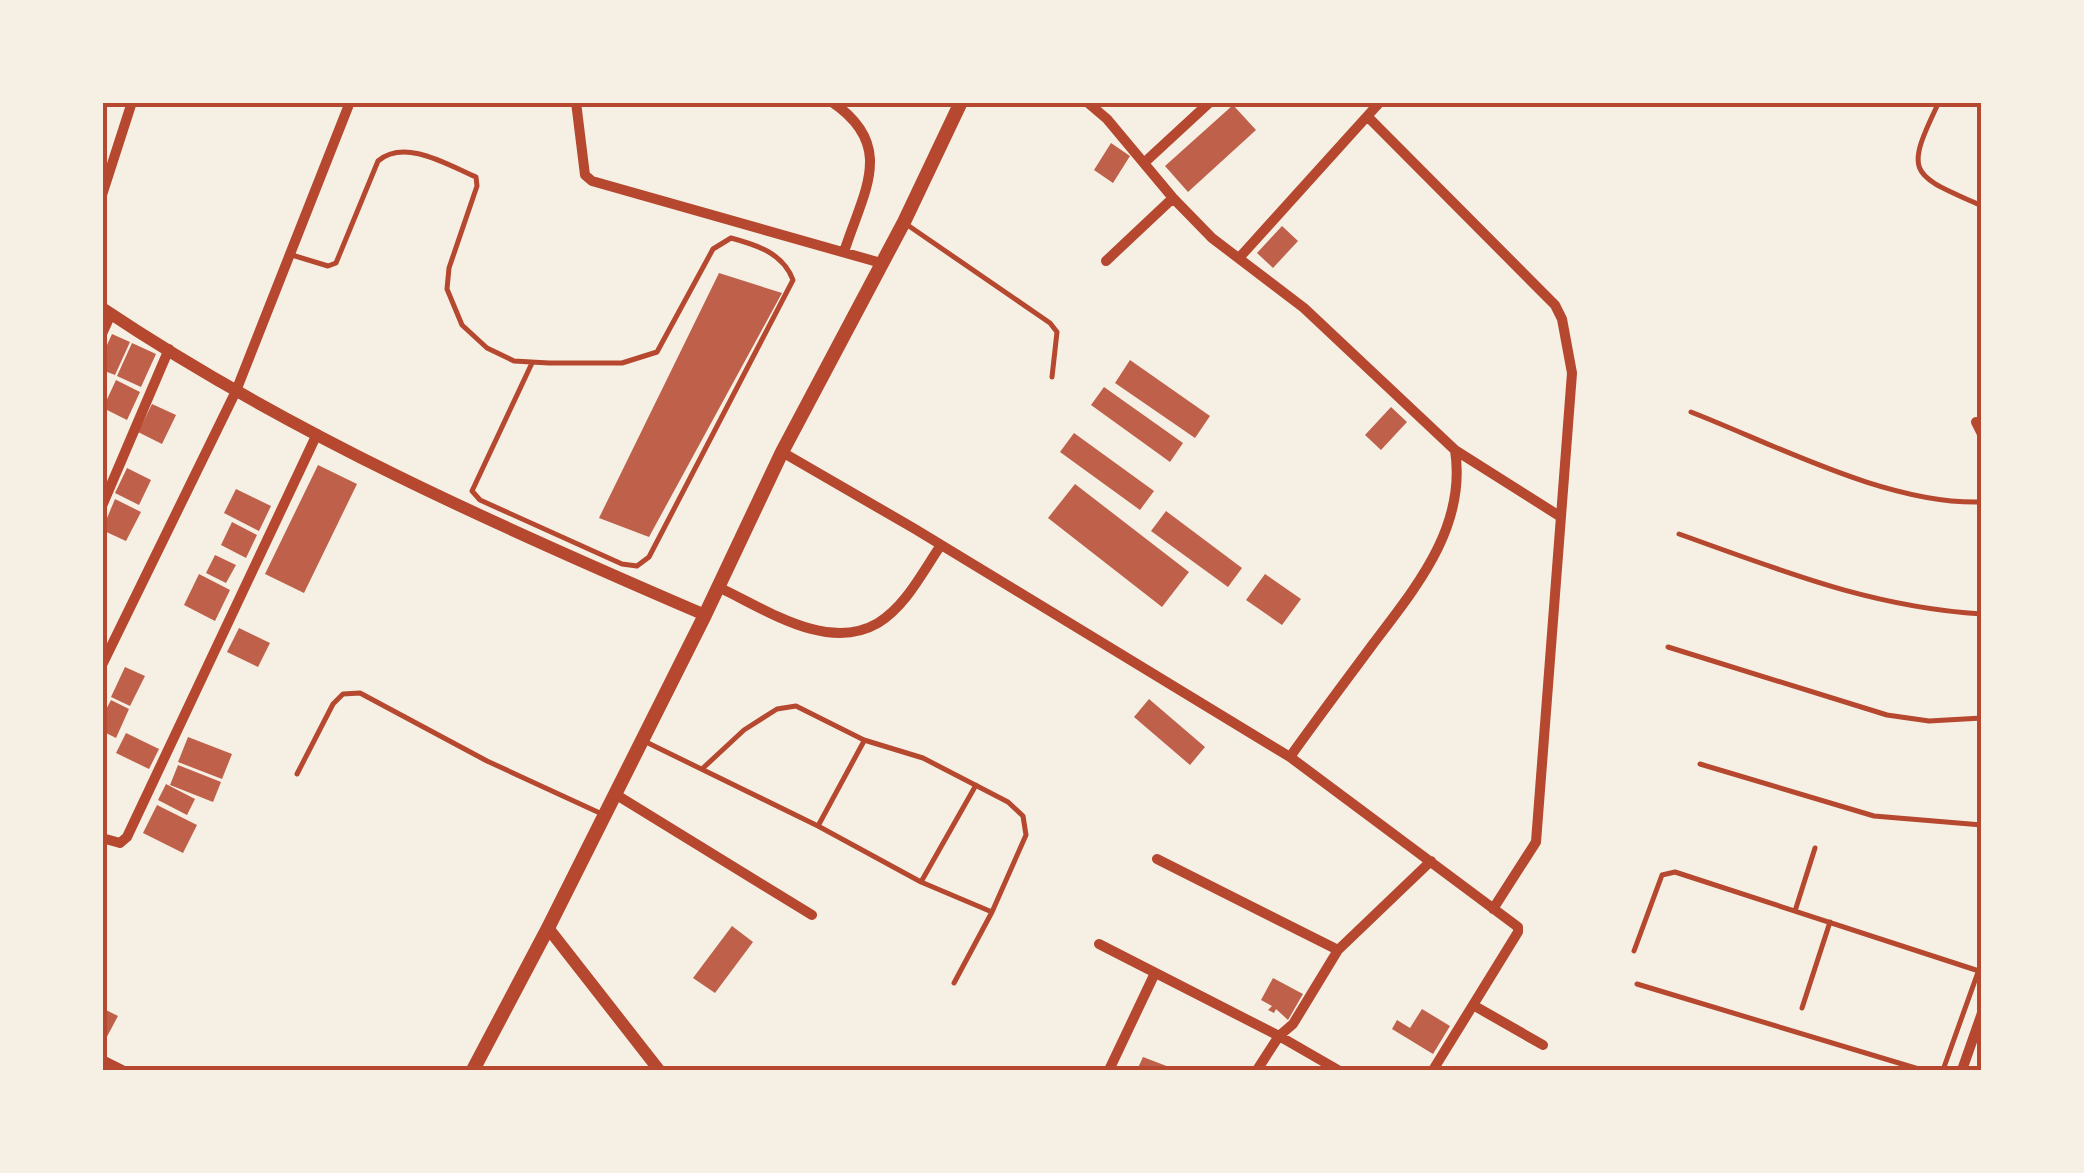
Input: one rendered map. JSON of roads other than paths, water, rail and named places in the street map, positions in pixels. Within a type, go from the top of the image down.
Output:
[{"type":"main road","points":[[473,1070],[705,615],[782,452],[904,222],[960,102]]},
{"type":"street","points":[[102,196],[132,102]]},
{"type":"street","points":[[102,665],[236,390],[350,102]]},
{"type":"street","points":[[576,102],[585,175],[592,181],[881,263]]},
{"type":"street","points":[[832,102],[861,126],[869,141],[871,159],[844,252]]},
{"type":"street","points":[[1087,102],[1107,118],[1173,198],[1212,238],[1304,308],[1455,450],[1561,518]]},
{"type":"street","points":[[1145,162],[1210,102]]},
{"type":"street","points":[[1239,258],[1380,102]]},
{"type":"street","points":[[1369,118],[1556,305],[1572,373],[1536,842],[1494,908]]},
{"type":"street","points":[[1106,261],[1173,198]]},
{"type":"street","points":[[102,334],[107,311],[317,434],[506,529],[705,615]]},
{"type":"street","points":[[102,506],[169,349]]},
{"type":"street","points":[[1976,422],[1982,434]]},
{"type":"street","points":[[102,838],[120,843],[127,837],[317,434]]},
{"type":"street","points":[[1290,757],[1436,556],[1455,500],[1455,450]]},
{"type":"street","points":[[782,452],[1290,757],[1518,927],[1433,1070]]},
{"type":"street","points":[[718,587],[809,629],[847,632],[876,624],[896,607],[940,545]]},
{"type":"street","points":[[615,794],[812,915]]},
{"type":"street","points":[[1157,859],[1338,950]]},
{"type":"street","points":[[1257,1070],[1293,1024],[1338,950],[1432,861]]},
{"type":"street","points":[[548,928],[659,1070]]},
{"type":"street","points":[[1099,944],[1280,1036],[1338,1070]]},
{"type":"street","points":[[1109,1070],[1155,972]]},
{"type":"street","points":[[1473,1004],[1543,1045]]},
{"type":"street","points":[[1962,1070],[1982,1012]]},
{"type":"street","points":[[102,1060],[122,1070]]},
{"type":"lane","points":[[1938,102],[1916,153],[1918,166],[1938,186],[1982,206]]},
{"type":"lane","points":[[291,254],[328,266],[336,262],[378,161],[386,154],[401,151],[431,158],[476,177],[478,186],[449,268],[447,289],[462,325],[487,348],[514,361],[622,363],[657,352],[713,249],[731,238],[763,247],[788,267],[793,280],[649,557],[637,566],[622,564],[480,500],[472,491],[532,363]]},
{"type":"lane","points":[[904,222],[1050,324],[1057,332],[1058,344],[1052,378]]},
{"type":"lane","points":[[1691,412],[1903,494],[1951,503],[1982,502]]},
{"type":"lane","points":[[1680,534],[1876,601],[1982,614]]},
{"type":"lane","points":[[1668,646],[1887,715],[1928,721],[1982,718]]},
{"type":"lane","points":[[297,774],[332,704],[343,694],[360,693],[487,762],[605,815]]},
{"type":"lane","points":[[702,770],[744,730],[776,709],[796,706],[864,740],[923,758],[1008,802],[1023,816],[1026,835],[992,912],[954,983]]},
{"type":"lane","points":[[642,740],[922,882],[992,912]]},
{"type":"lane","points":[[818,826],[864,740]]},
{"type":"lane","points":[[1700,764],[1874,816],[1982,825]]},
{"type":"lane","points":[[922,882],[976,785]]},
{"type":"lane","points":[[1795,911],[1815,848]]},
{"type":"lane","points":[[1634,951],[1662,875],[1667,872],[1980,971]]},
{"type":"lane","points":[[1802,1008],[1830,922]]},
{"type":"lane","points":[[1944,1070],[1982,961]]},
{"type":"lane","points":[[1637,984],[1922,1070]]}]
